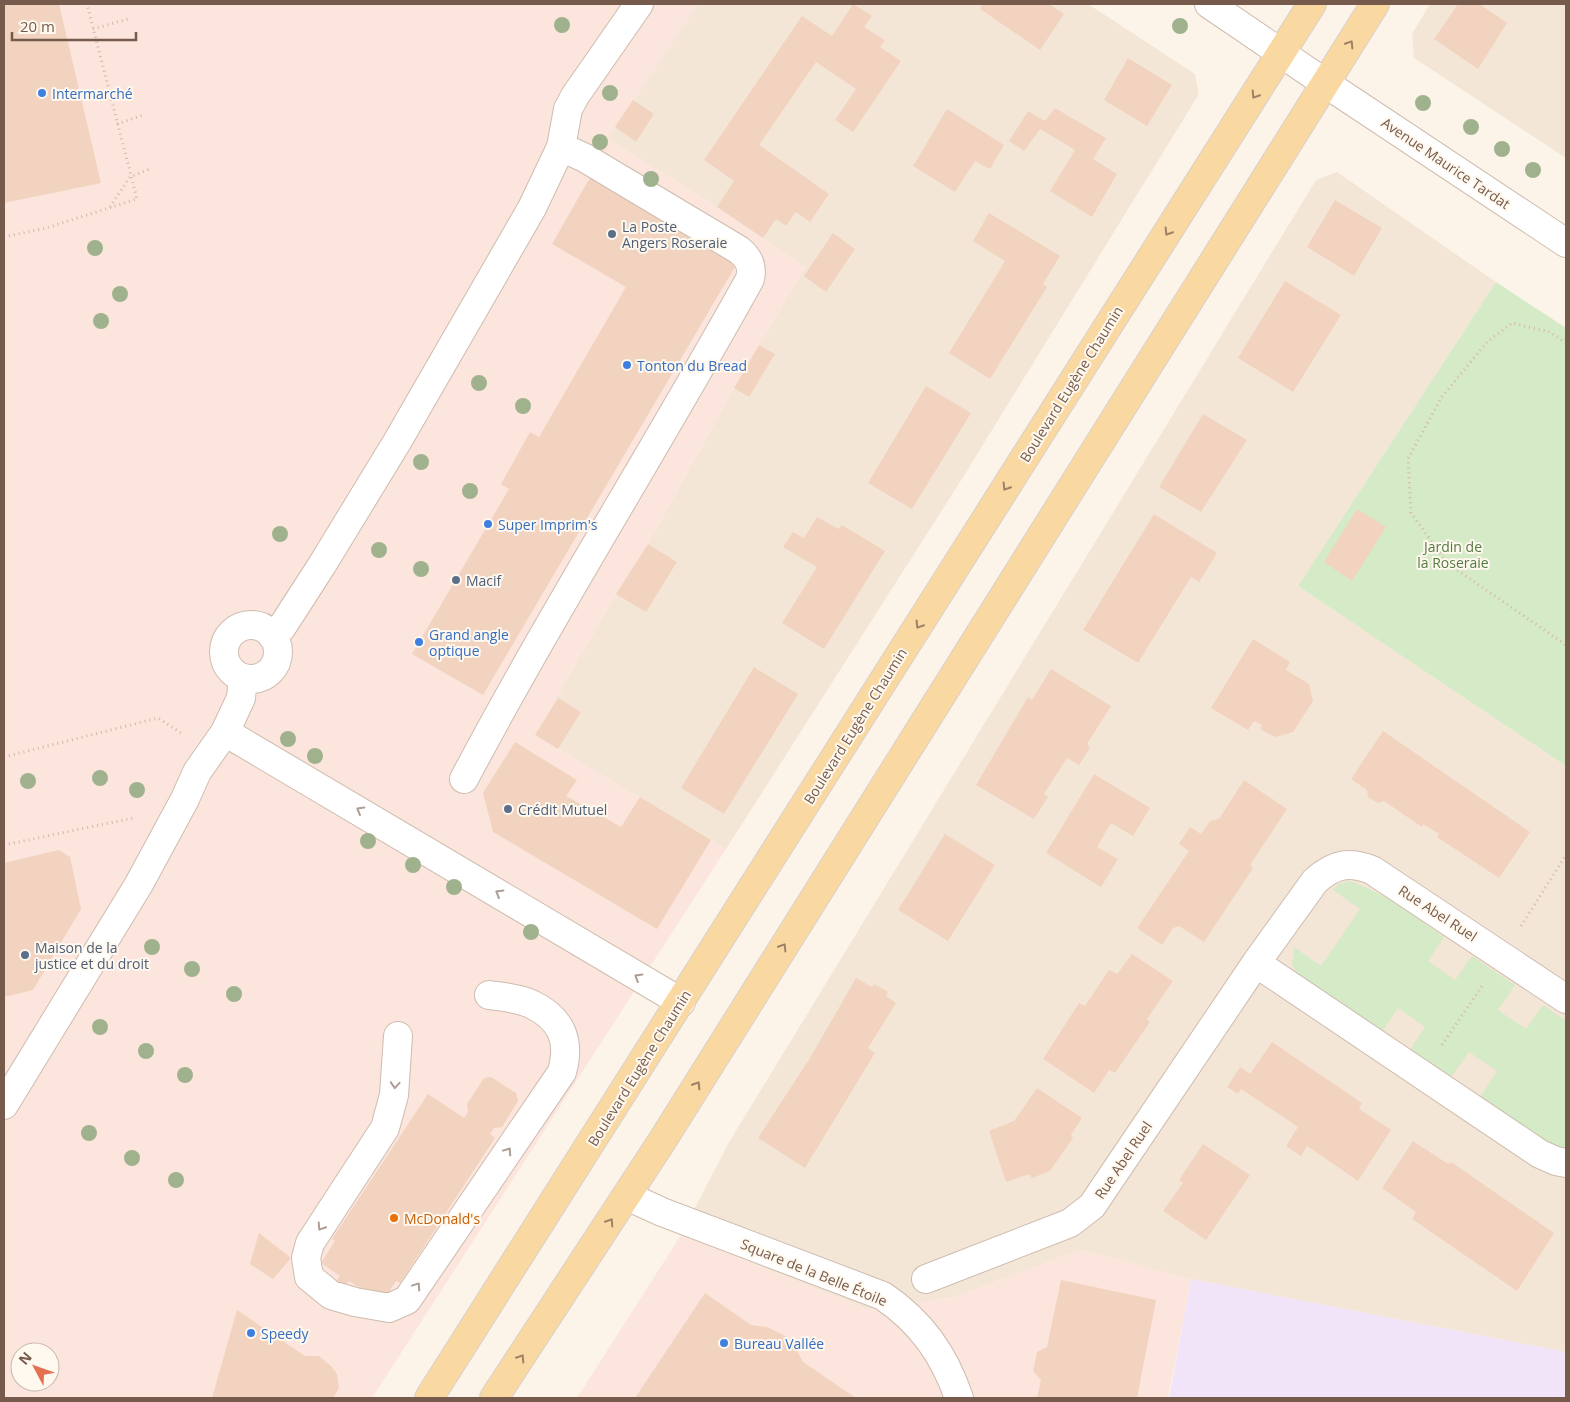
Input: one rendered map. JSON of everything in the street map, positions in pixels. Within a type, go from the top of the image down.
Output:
[{"type":"main road","name":"Boulevard Eugène Chaumin","points":[[429,1398],[1312,4]]},
{"type":"main road","points":[[494,1398],[627,1196],[1375,4]]},
{"type":"street","points":[[272,636],[282,627],[397,442],[532,208],[561,147],[568,108],[638,4]]},
{"type":"street","name":"Avenue Maurice Tardat","points":[[1209,4],[1325,84],[1566,244]]},
{"type":"street","points":[[464,778],[505,701],[702,366],[750,280],[752,272],[746,256],[739,250],[585,158],[561,147]]},
{"type":"street","points":[[253,625],[267,630],[278,649],[272,669],[259,678],[244,678],[233,672],[226,662],[224,650],[229,637],[239,628],[253,625]]},
{"type":"street","points":[[4,1105],[138,884],[185,800],[197,772],[225,732],[241,698],[244,678]]},
{"type":"street","points":[[225,732],[681,1002]]},
{"type":"street","name":"Rue Abel Ruel","points":[[926,1279],[1070,1223],[1092,1206],[1256,964],[1315,881],[1328,870],[1343,865],[1358,864],[1372,870],[1566,999]]},
{"type":"street","points":[[1256,964],[1540,1154],[1566,1163]]},
{"type":"street","points":[[398,1036],[394,1094],[385,1128],[310,1243],[306,1258],[309,1276],[331,1295],[389,1308],[407,1300],[562,1072],[566,1056],[560,1025],[548,1014],[530,1003],[489,995]]},
{"type":"street","name":"Square de la Belle Étoile","points":[[627,1196],[662,1212],[882,1296],[902,1309],[933,1343],[949,1369],[959,1398]]},
{"type":"path","points":[[4,237],[46,228],[137,199],[87,4]]},
{"type":"path","points":[[93,28],[128,19]]},
{"type":"path","points":[[117,124],[143,115]]},
{"type":"path","points":[[109,207],[130,177],[152,168]]},
{"type":"path","points":[[1566,343],[1550,332],[1512,323],[1487,342],[1441,398],[1408,459],[1411,513],[1447,563],[1566,645]]},
{"type":"path","points":[[4,757],[158,718],[182,733]]},
{"type":"path","points":[[4,845],[142,816]]},
{"type":"path","points":[[1422,1074],[1502,956],[1566,855]]},
{"type":"shaded area","points":[[4,4],[698,4],[608,139],[717,207],[805,267],[734,388],[648,544],[616,594],[535,735],[726,849],[372,1398],[4,1398]]},
{"type":"shaded area","points":[[698,4],[1088,4],[1195,74],[1199,94],[960,482],[726,849],[535,735],[616,594],[648,544],[734,388],[805,267],[717,207],[608,139]]},
{"type":"shaded area","points":[[1430,4],[1566,4],[1566,158],[1414,58],[1412,34]]},
{"type":"shaded area","points":[[1337,172],[1496,282],[1298,586],[1566,766],[1566,1352],[1191,1279],[1080,1250],[955,1297],[869,1310],[681,1235],[728,1144],[1316,180]]},
{"type":"shaded area","points":[[681,1235],[869,1310],[955,1297],[1080,1250],[1191,1279],[1168,1398],[577,1398]]},
{"type":"shaded area","points":[[1191,1279],[1566,1352],[1566,1398],[1169,1398]]},
{"type":"green space","name":"Jardin de la Roseraie","points":[[1496,282],[1566,328],[1566,766],[1298,586]]},
{"type":"green space","points":[[1349,881],[1387,898],[1444,937],[1428,961],[1455,980],[1472,956],[1515,985],[1498,1010],[1526,1029],[1543,1005],[1566,1021],[1566,1151],[1547,1146],[1479,1099],[1497,1071],[1469,1052],[1450,1079],[1409,1051],[1425,1027],[1398,1008],[1382,1032],[1297,974],[1292,964],[1294,947],[1321,966],[1360,909],[1333,890],[1339,884]]},
{"type":"building","name":"Intermarché","points":[[4,4],[59,4],[101,183],[4,203]]},
{"type":"building","points":[[853,4],[872,16],[864,27],[885,40],[880,47],[901,61],[853,132],[835,120],[856,89],[816,62],[759,145],[829,194],[810,222],[796,212],[786,226],[776,219],[763,238],[717,207],[734,181],[704,160],[802,16],[832,36]]},
{"type":"building","points":[[983,4],[1049,4],[1064,14],[1040,50],[980,9]]},
{"type":"building","points":[[1458,4],[1482,4],[1507,23],[1478,69],[1434,39]]},
{"type":"building","points":[[1128,58],[1172,85],[1147,126],[1104,100]]},
{"type":"building","points":[[633,100],[654,114],[636,142],[615,127]]},
{"type":"building","points":[[1055,108],[1106,138],[1093,159],[1117,174],[1092,217],[1050,191],[1075,150],[1040,129],[1024,151],[1009,141],[1028,111],[1045,121]]},
{"type":"building","points":[[947,109],[1004,145],[990,169],[975,161],[955,192],[913,166]]},
{"type":"building","points":[[592,174],[739,260],[483,695],[412,654],[509,489],[501,484],[530,432],[539,437],[626,287],[552,244]]},
{"type":"building","points":[[1335,200],[1382,228],[1354,276],[1307,247]]},
{"type":"building","points":[[989,213],[1060,256],[1043,284],[1047,287],[990,379],[949,353],[1005,261],[973,241]]},
{"type":"building","points":[[833,233],[855,249],[826,292],[804,276]]},
{"type":"building","points":[[1285,281],[1341,315],[1293,392],[1238,358]]},
{"type":"building","points":[[759,345],[775,354],[749,397],[734,388]]},
{"type":"building","points":[[926,386],[971,413],[912,509],[868,483]]},
{"type":"building","points":[[1203,414],[1247,440],[1201,512],[1159,487]]},
{"type":"building","points":[[1357,509],[1386,527],[1352,581],[1324,562]]},
{"type":"building","points":[[1154,514],[1217,553],[1199,582],[1191,577],[1138,663],[1083,630]]},
{"type":"building","points":[[817,517],[839,529],[842,525],[885,551],[824,649],[782,623],[817,567],[783,547],[793,532],[804,538]]},
{"type":"building","points":[[648,544],[677,562],[646,612],[616,594]]},
{"type":"building","points":[[1253,639],[1290,662],[1286,670],[1309,684],[1313,701],[1293,732],[1275,737],[1260,729],[1262,725],[1254,721],[1248,730],[1211,708]]},
{"type":"building","points":[[754,667],[798,694],[724,814],[681,788]]},
{"type":"building","points":[[1051,669],[1111,706],[1087,744],[1090,748],[1079,765],[1067,758],[1044,794],[1048,797],[1034,819],[976,785],[1028,697],[1032,700]]},
{"type":"building","points":[[558,698],[581,712],[558,749],[535,735]]},
{"type":"building","points":[[1383,731],[1530,832],[1499,878],[1437,837],[1439,834],[1423,824],[1422,827],[1384,801],[1378,803],[1368,797],[1367,790],[1351,779]]},
{"type":"building","points":[[515,742],[577,780],[566,796],[621,827],[640,797],[711,840],[657,929],[493,832],[483,793]]},
{"type":"building","points":[[1094,774],[1150,808],[1133,836],[1111,823],[1097,847],[1118,859],[1101,887],[1046,853]]},
{"type":"building","points":[[1244,780],[1287,809],[1250,865],[1253,868],[1204,942],[1179,926],[1173,928],[1162,945],[1137,928],[1189,851],[1179,844],[1190,827],[1201,834],[1210,821],[1219,819]]},
{"type":"building","points":[[945,834],[995,865],[948,941],[898,910]]},
{"type":"building","points":[[59,850],[70,857],[81,909],[33,990],[4,997],[4,934],[6,934],[4,925],[4,863]]},
{"type":"building","points":[[1132,954],[1173,981],[1147,1019],[1150,1022],[1115,1073],[1109,1070],[1094,1093],[1043,1059],[1079,1003],[1085,1006],[1109,970],[1117,974]]},
{"type":"building","points":[[856,978],[872,987],[874,984],[888,992],[886,996],[896,1003],[868,1048],[875,1053],[805,1168],[758,1138],[810,1058]]},
{"type":"building","points":[[1272,1042],[1362,1103],[1359,1109],[1391,1130],[1358,1181],[1307,1146],[1301,1156],[1286,1146],[1298,1127],[1241,1089],[1238,1094],[1227,1087],[1240,1067],[1250,1074]]},
{"type":"building","name":"McDonald's","points":[[491,1077],[516,1093],[518,1101],[502,1127],[494,1128],[490,1134],[495,1138],[400,1283],[396,1281],[382,1303],[349,1281],[345,1286],[337,1285],[336,1281],[340,1276],[321,1263],[335,1241],[332,1239],[428,1094],[464,1118],[468,1112],[467,1104],[484,1078]]},
{"type":"building","points":[[1037,1088],[1082,1118],[1071,1135],[1073,1138],[1050,1171],[1032,1178],[1029,1174],[1006,1182],[989,1131],[1014,1121]]},
{"type":"building","points":[[1413,1141],[1448,1164],[1451,1162],[1554,1233],[1517,1291],[1412,1219],[1416,1212],[1382,1188]]},
{"type":"building","points":[[1203,1144],[1250,1175],[1206,1240],[1163,1211],[1183,1183],[1179,1180]]},
{"type":"building","points":[[259,1233],[291,1258],[273,1279],[250,1264]]},
{"type":"building","points":[[1061,1280],[1156,1300],[1137,1398],[1037,1398],[1041,1380],[1033,1371],[1037,1352],[1047,1347]]},
{"type":"building","name":"Bureau Vallée","points":[[705,1293],[751,1325],[767,1327],[785,1336],[795,1347],[803,1362],[856,1398],[635,1398]]},
{"type":"building","name":"Speedy","points":[[237,1310],[305,1356],[319,1356],[331,1366],[337,1374],[339,1388],[333,1398],[212,1398]]},
{"type":"place","name":"Intermarché","points":[[42,93]]},
{"type":"place","name":"La Poste Angers Roseraie","points":[[612,234]]},
{"type":"place","name":"Tonton du Bread","points":[[627,365]]},
{"type":"place","name":"Super Imprim's","points":[[488,524]]},
{"type":"place","name":"Macif","points":[[456,580]]},
{"type":"place","name":"Grand angle optique","points":[[419,642]]},
{"type":"place","name":"Crédit Mutuel","points":[[508,809]]},
{"type":"place","name":"Maison de la justice et du droit","points":[[25,955]]},
{"type":"place","name":"McDonald's","points":[[394,1218]]},
{"type":"place","name":"Speedy","points":[[251,1333]]},
{"type":"place","name":"Bureau Vallée","points":[[724,1343]]}]
